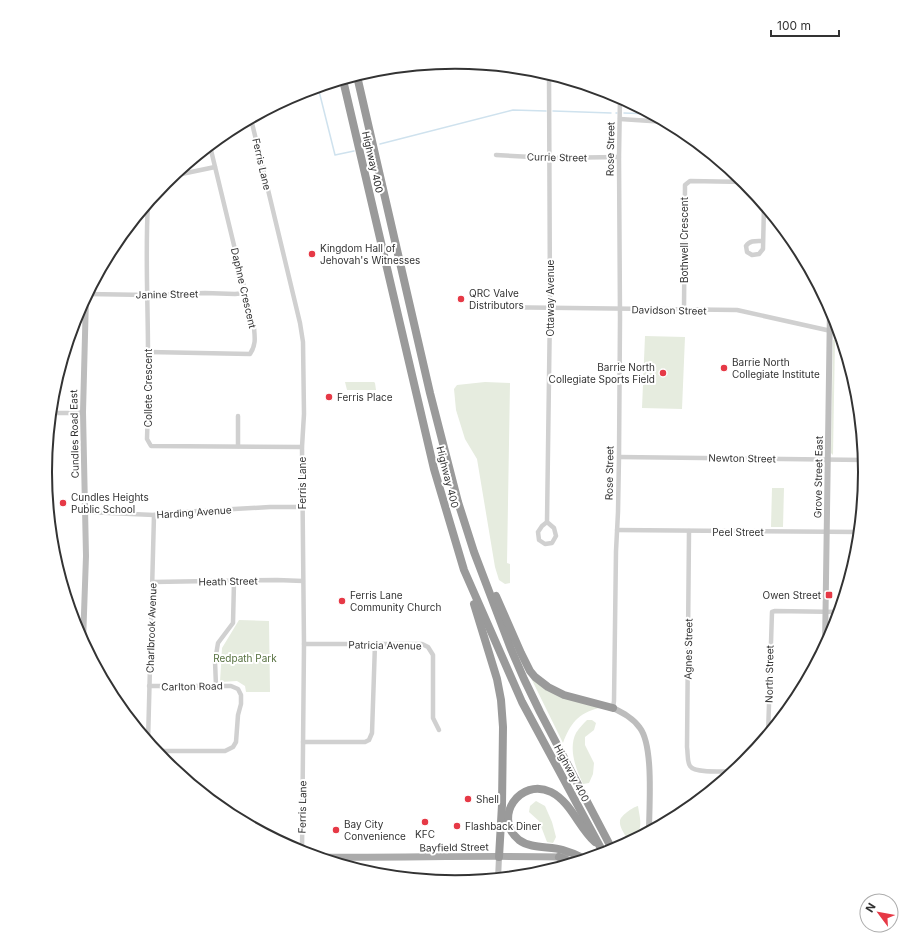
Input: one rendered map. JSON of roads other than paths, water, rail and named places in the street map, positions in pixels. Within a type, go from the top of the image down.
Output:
[{"type":"highway","name":"Highway 400","points":[[358,81],[436,415],[458,502],[482,576],[511,650],[536,705],[610,845]]},
{"type":"highway","name":"Highway 400","points":[[344,85],[434,469],[464,570],[522,702],[600,846]]},
{"type":"highway","points":[[464,570],[497,679],[501,700],[503,727],[502,805],[499,857]]},
{"type":"highway","points":[[482,576],[496,596],[521,653],[530,671],[535,677],[548,687],[564,695],[613,708]]},
{"type":"highway","points":[[579,857],[563,850],[537,846],[520,841],[514,835],[510,827],[509,809],[513,801],[519,795],[529,790],[544,789],[551,792],[562,801],[588,836],[600,846]]},
{"type":"highway","points":[[559,857],[566,860]]},
{"type":"main road","name":"Bayfield Street","points":[[334,857],[575,858]]},
{"type":"street","name":"Ottaway Avenue","points":[[547,522],[550,307],[549,80]]},
{"type":"street","name":"Rose Street","points":[[613,708],[619,457],[620,105]]},
{"type":"street","points":[[620,119],[654,121]]},
{"type":"street","name":"Ferris Lane","points":[[252,124],[300,323],[303,342],[304,414],[302,447],[302,507],[304,742],[302,845]]},
{"type":"street","name":"Daphne Crescent","points":[[148,352],[250,354],[254,348],[254,328],[211,151]]},
{"type":"street","name":"Currie Street","points":[[496,155],[550,158],[619,157]]},
{"type":"street","points":[[184,173],[214,167]]},
{"type":"street","name":"Bothwell Crescent","points":[[684,310],[685,185],[690,181],[736,182]]},
{"type":"street","name":"Collete Crescent","points":[[148,211],[147,438],[151,446],[302,447]]},
{"type":"street","points":[[763,241],[764,212]]},
{"type":"street","name":"Janine Street","points":[[94,294],[235,294],[246,292]]},
{"type":"street","name":"Davidson Street","points":[[496,306],[737,310],[833,332]]},
{"type":"street","name":"Cundles Road East","points":[[83,628],[86,512],[83,412],[86,312]]},
{"type":"street","name":"Grove Street East","points":[[825,634],[830,323]]},
{"type":"street","points":[[56,413],[78,414],[83,412]]},
{"type":"street","points":[[238,416],[238,446]]},
{"type":"street","name":"Newton Street","points":[[619,457],[859,460]]},
{"type":"street","name":"Harding Avenue","points":[[86,512],[154,515],[164,512],[263,507],[302,507]]},
{"type":"street","name":"Charlbrook Avenue","points":[[148,734],[154,515]]},
{"type":"street","name":"Ottaway Avenue","points":[[547,522],[554,528],[556,536],[552,543],[545,544],[539,540],[538,532],[547,522]]},
{"type":"street","name":"Peel Street","points":[[617,530],[855,532]]},
{"type":"street","name":"Agnes Street","points":[[689,531],[688,763],[690,767],[696,770],[728,771]]},
{"type":"street","name":"Heath Street","points":[[153,582],[234,582],[277,580],[303,582]]},
{"type":"street","points":[[216,686],[215,661],[218,643],[233,623],[234,582]]},
{"type":"street","name":"North Street","points":[[768,728],[772,612],[825,612]]},
{"type":"street","points":[[825,612],[834,612]]},
{"type":"street","name":"Patricia Avenue","points":[[304,644],[422,644],[428,647],[431,649],[433,654],[433,718],[439,730]]},
{"type":"street","points":[[304,742],[365,742],[369,740],[372,734],[375,644]]},
{"type":"street","name":"Carlton Road","points":[[149,686],[231,686],[238,689],[241,695],[236,742],[233,747],[225,751],[163,751]]},
{"type":"street","points":[[613,708],[633,720],[642,729],[645,736],[649,754],[649,826]]},
{"type":"street","points":[[498,874],[499,857]]},
{"type":"waterway","points":[[319,93],[335,155],[354,151]]},
{"type":"waterway","points":[[380,144],[513,110],[546,111]]},
{"type":"waterway","points":[[553,111],[611,113]]},
{"type":"waterway","points":[[624,113],[639,114]]},
{"type":"place","name":"Kingdom Hall of Jehovah's Witnesses","points":[[312,254]]},
{"type":"place","name":"QRC Valve Distributors","points":[[461,299]]},
{"type":"place","name":"Barrie North Collegiate Institute","points":[[724,368]]},
{"type":"place","name":"Barrie North Collegiate Sports Field","points":[[663,373]]},
{"type":"place","name":"Ferris Place","points":[[329,397]]},
{"type":"place","name":"Cundles Heights Public School","points":[[63,503]]},
{"type":"place","name":"Owen Street","points":[[829,595]]},
{"type":"place","name":"Ferris Lane Community Church","points":[[342,601]]},
{"type":"place","name":"Shell","points":[[468,799]]},
{"type":"place","name":"KFC","points":[[425,822]]},
{"type":"place","name":"Flashback Diner","points":[[457,826]]},
{"type":"place","name":"Bay City Convenience","points":[[336,830]]},
{"type":"park label","name":"Redpath Park","points":[[245,658]]}]
